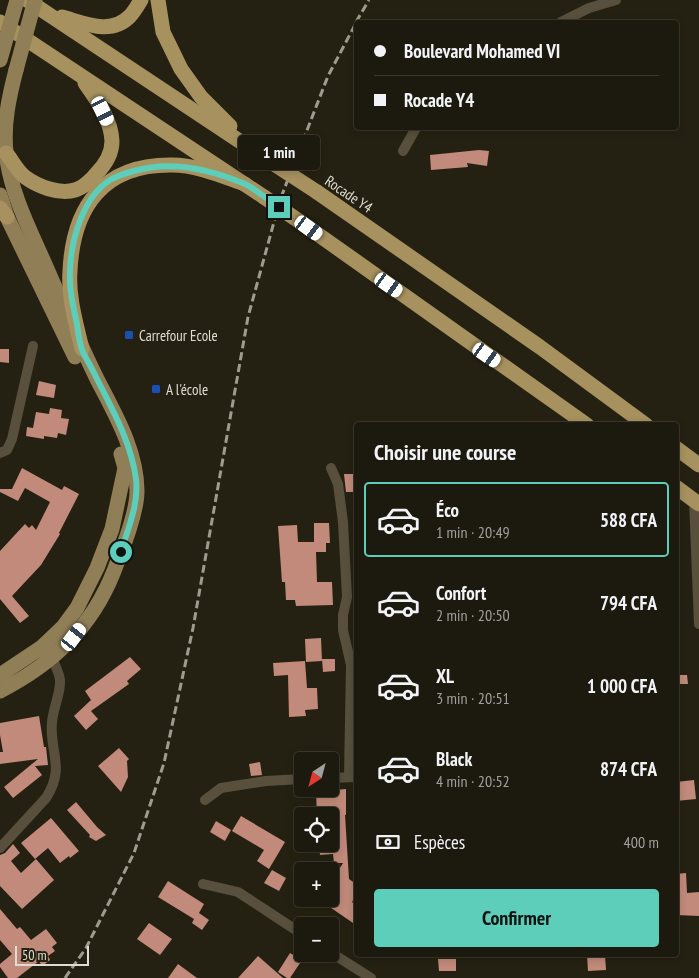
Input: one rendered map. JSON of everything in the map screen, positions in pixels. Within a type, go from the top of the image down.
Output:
[{"type":"highway","name":"Rocade Y4","points":[[27,0],[317,192],[540,346],[642,422]]},
{"type":"highway","points":[[46,12],[94,26],[114,27],[129,17],[141,0]]},
{"type":"highway","points":[[158,0],[164,32],[181,69],[202,98],[254,150]]},
{"type":"highway","points":[[0,22],[246,184],[583,422]]},
{"type":"highway","points":[[6,153],[24,176],[41,186],[57,191],[75,190],[93,178],[107,163],[112,142],[108,122],[97,100],[76,72]]},
{"type":"highway","points":[[82,349],[71,299],[70,270],[75,233],[88,204],[99,189],[122,174],[148,167],[174,165],[205,170],[246,184]]},
{"type":"highway","points":[[679,450],[699,465]]},
{"type":"highway","points":[[679,489],[696,502]]},
{"type":"main road","points":[[0,60],[17,0]]},
{"type":"main road","points":[[0,691],[20,681],[52,658],[74,637],[100,600],[121,552],[137,493],[132,459],[126,440],[82,349],[13,192],[6,153],[5,130],[8,104],[35,0]]},
{"type":"main road","points":[[0,195],[3,213],[112,427],[125,468],[112,529],[97,568],[77,608],[63,626],[42,647],[0,675]]},
{"type":"street","points":[[565,20],[589,8],[616,0]]},
{"type":"street","points":[[403,151],[415,130]]},
{"type":"street","points":[[0,454],[7,450],[12,439],[33,346]]},
{"type":"street","points":[[331,468],[338,484],[343,522],[347,597],[343,615],[343,630],[351,665],[353,777],[339,778]]},
{"type":"street","points":[[696,502],[699,624]]},
{"type":"street","points":[[0,848],[46,798],[50,791],[56,769],[52,722],[60,681],[59,673],[52,658]]},
{"type":"street","points":[[205,800],[221,788],[266,781],[294,779]]},
{"type":"street","points":[[203,884],[238,892],[294,929]]},
{"type":"street","points":[[339,958],[371,978]]},
{"type":"building","points":[[479,150],[489,151],[487,166],[467,163],[468,167],[431,170],[430,155]]},
{"type":"building","points":[[0,349],[9,349],[9,363],[0,362]]},
{"type":"building","points":[[39,381],[56,385],[54,398],[36,395]]},
{"type":"building","points":[[50,408],[62,410],[61,418],[69,419],[66,435],[58,433],[57,438],[44,436],[44,439],[26,436],[27,427],[33,428],[36,412],[49,414]]},
{"type":"building","points":[[22,468],[62,490],[64,486],[79,494],[60,534],[41,565],[12,596],[29,616],[20,623],[0,599],[0,551],[25,524],[29,528],[32,525],[36,530],[50,502],[25,488],[18,501],[0,492],[0,489],[12,489]]},
{"type":"building","points":[[344,474],[354,474],[354,492],[346,492]]},
{"type":"building","points":[[314,523],[329,523],[330,543],[326,543],[326,552],[316,552],[317,582],[332,582],[333,605],[296,606],[295,600],[286,600],[285,582],[282,582],[278,526],[297,525],[298,542],[314,542]]},
{"type":"building","points":[[321,638],[322,661],[306,662],[305,639]]},
{"type":"building","points":[[130,657],[141,669],[127,681],[129,684],[91,711],[98,719],[86,730],[74,716],[91,700],[85,691]]},
{"type":"building","points":[[322,659],[335,659],[335,671],[323,672]]},
{"type":"building","points":[[305,661],[307,688],[317,688],[318,709],[305,710],[306,716],[289,717],[288,675],[274,676],[273,663]]},
{"type":"building","points":[[679,675],[687,675],[688,684],[679,684]]},
{"type":"building","points":[[39,716],[48,765],[35,766],[42,775],[13,798],[4,787],[38,759],[0,764],[0,752],[3,752],[0,723]]},
{"type":"building","points":[[119,748],[129,759],[127,761],[128,777],[121,792],[98,766]]},
{"type":"building","points":[[260,762],[262,775],[251,776],[249,764]]},
{"type":"building","points":[[694,780],[696,799],[679,801],[679,782]]},
{"type":"building","points":[[346,789],[345,815],[349,879],[354,883],[354,898],[352,902],[354,904],[354,924],[330,907],[339,907],[339,869],[343,863],[334,862],[333,854],[320,855],[320,852],[339,852],[339,807],[317,807],[316,798],[339,798],[339,790]]},
{"type":"building","points":[[76,802],[106,835],[96,841],[89,837],[90,835],[67,810]]},
{"type":"building","points":[[241,816],[285,842],[269,869],[257,861],[264,850],[232,831]]},
{"type":"building","points":[[51,818],[79,851],[60,863],[48,848],[35,859],[21,843]]},
{"type":"building","points":[[216,821],[231,830],[225,841],[210,832]]},
{"type":"building","points":[[13,844],[20,853],[11,861],[21,873],[36,859],[54,880],[22,909],[0,886],[0,855],[5,853]]},
{"type":"building","points":[[272,870],[286,878],[279,891],[264,883]]},
{"type":"building","points":[[686,873],[687,893],[699,892],[699,916],[679,915],[679,874]]},
{"type":"building","points":[[168,881],[204,904],[199,913],[209,920],[202,930],[192,923],[194,919],[158,897]]},
{"type":"building","points":[[0,909],[17,929],[20,927],[31,940],[46,929],[57,943],[52,947],[55,951],[48,956],[50,960],[42,966],[39,961],[17,978],[8,978],[0,964],[12,954],[0,940]]},
{"type":"building","points":[[149,923],[172,939],[160,955],[137,939]]},
{"type":"building","points":[[290,953],[294,955],[294,962],[301,962],[290,978],[278,972]]},
{"type":"building","points":[[258,956],[283,978],[238,978]]},
{"type":"building","points":[[587,957],[605,957],[606,970],[588,971]]},
{"type":"building","points":[[438,959],[456,959],[456,971],[439,971]]},
{"type":"building","points":[[178,964],[197,978],[168,978]]},
{"type":"railway","points":[[357,20],[369,0]]},
{"type":"railway","points":[[65,978],[86,948],[134,853],[164,763],[193,628],[248,317],[280,200],[328,76],[354,27]]},
{"type":"place","name":"Carrefour Ecole","points":[[129,335]]},
{"type":"place","name":"A l'école","points":[[156,389]]},
{"type":"route","points":[[121,552],[137,493],[136,478],[126,440],[82,349],[71,299],[70,270],[75,233],[80,220],[88,204],[99,189],[109,181],[122,174],[148,167],[174,165],[205,170],[246,184],[279,207]]}]
